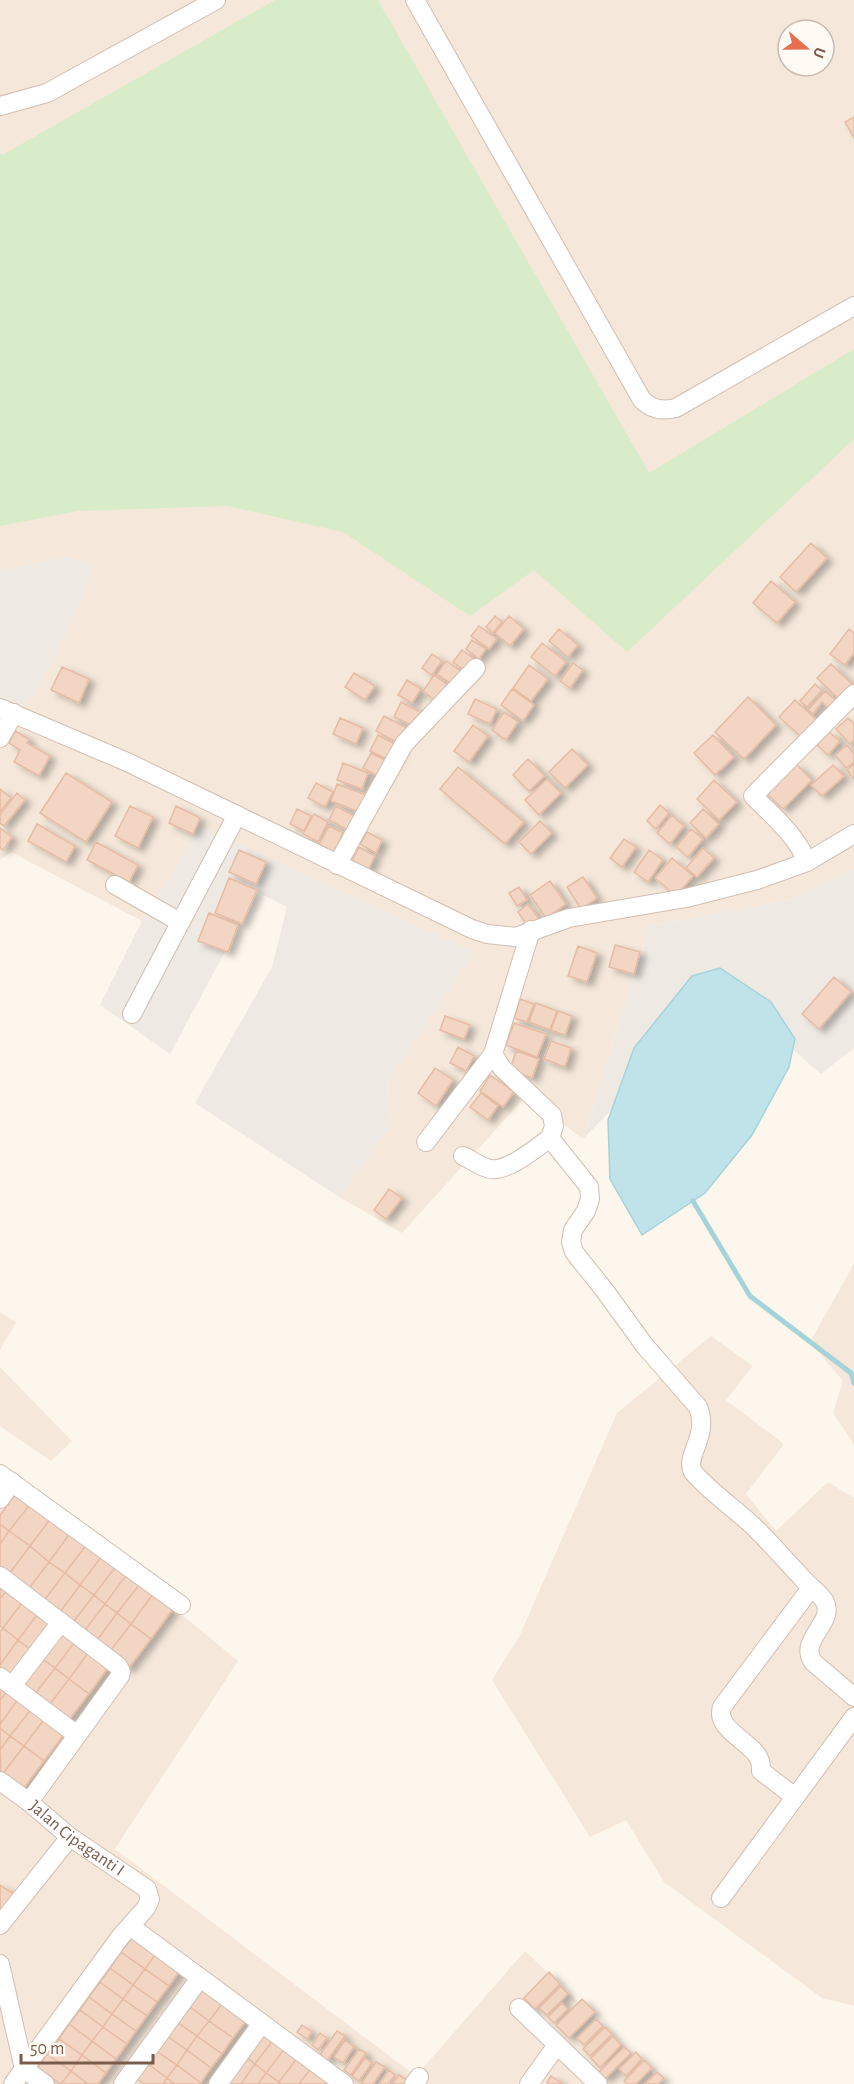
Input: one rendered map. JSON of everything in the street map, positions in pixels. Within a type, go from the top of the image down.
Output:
[{"type":"street","points":[[0,106],[47,93],[216,0]]},
{"type":"street","points":[[415,0],[642,400],[648,405],[665,411],[675,408],[854,306]]},
{"type":"street","points":[[337,865],[405,744],[476,668]]},
{"type":"street","points":[[807,862],[803,851],[753,796],[854,694]]},
{"type":"street","points":[[0,738],[7,710],[127,762],[337,865],[487,934],[516,936],[590,913],[686,898],[757,880],[807,862],[854,834]]},
{"type":"street","points":[[132,1014],[237,815]]},
{"type":"street","points":[[115,885],[180,922]]},
{"type":"street","points":[[426,1142],[493,1054],[531,930]]},
{"type":"street","points":[[463,1156],[489,1169],[498,1169],[519,1160],[550,1138],[554,1126],[552,1115],[502,1068],[493,1054]]},
{"type":"street","points":[[550,1138],[589,1187],[590,1199],[586,1211],[573,1230],[571,1242],[574,1252],[645,1346],[698,1407],[702,1416],[702,1429],[690,1462],[693,1472],[752,1525],[823,1599],[827,1606],[826,1616],[810,1647],[811,1659],[854,1697]]},
{"type":"street","points":[[0,1499],[6,1478],[181,1605]]},
{"type":"street","points":[[0,1576],[120,1668],[120,1676],[29,1802]]},
{"type":"street","points":[[795,1797],[761,1771],[759,1759],[723,1722],[720,1712],[811,1588]]},
{"type":"street","points":[[61,1622],[6,1682],[77,1735]]},
{"type":"street","points":[[721,1898],[854,1717]]},
{"type":"street","name":"Jalan Cipaganti I","points":[[0,1781],[70,1837],[147,1889],[150,1899],[146,1908],[130,1926]]},
{"type":"street","points":[[0,1925],[70,1837]]},
{"type":"street","points":[[13,2084],[130,1926],[339,2082]]},
{"type":"street","points":[[0,1964],[24,2069],[45,2084]]},
{"type":"street","points":[[123,2084],[200,1978]]},
{"type":"street","points":[[519,2007],[598,2084]]},
{"type":"street","points":[[218,2084],[262,2023]]},
{"type":"street","points":[[529,2084],[557,2045]]},
{"type":"shaded area","points":[[0,0],[854,0],[854,869],[793,899],[649,926],[583,1139],[526,1096],[402,1233],[339,1197],[391,1126],[388,1082],[474,952],[201,828],[142,921],[11,852],[0,860]]},
{"type":"shaded area","points":[[68,557],[95,565],[54,661],[25,708],[0,701],[0,570]]},
{"type":"shaded area","points":[[201,827],[474,952],[388,1082],[391,1126],[339,1197],[195,1103],[272,967],[287,907],[257,892],[170,1054],[100,1005],[142,921]]},
{"type":"shaded area","points":[[854,869],[854,1048],[821,1074],[706,975],[634,1087],[583,1139],[649,926],[793,899]]},
{"type":"shaded area","points":[[854,1264],[854,1444],[833,1413],[843,1381],[810,1342]]},
{"type":"shaded area","points":[[0,1312],[16,1322],[0,1350]]},
{"type":"shaded area","points":[[711,1336],[753,1366],[726,1400],[784,1444],[746,1494],[776,1531],[828,1482],[854,1498],[854,2006],[822,1998],[664,1882],[626,1820],[590,1837],[492,1680],[519,1637],[617,1413]]},
{"type":"shaded area","points":[[0,1367],[72,1441],[51,1461],[0,1426]]},
{"type":"shaded area","points":[[0,1465],[238,1661],[115,1849],[416,2076],[525,1951],[664,2084],[0,2084]]},
{"type":"green space","points":[[275,0],[378,0],[649,473],[854,349],[854,439],[627,652],[534,570],[470,616],[343,532],[227,506],[78,511],[0,526],[0,154],[4,154]]},
{"type":"water","points":[[720,968],[771,1002],[795,1039],[789,1067],[752,1135],[705,1193],[642,1235],[610,1179],[608,1120],[634,1048],[692,976]]},
{"type":"building","points":[[854,117],[854,138],[845,122]]},
{"type":"building","points":[[811,543],[827,558],[796,592],[780,577]]},
{"type":"building","points":[[771,581],[795,602],[777,623],[753,603]]},
{"type":"building","points":[[495,616],[502,622],[493,633],[486,627]]},
{"type":"building","points":[[509,616],[524,629],[510,646],[495,633]]},
{"type":"building","points":[[479,626],[497,639],[489,649],[471,636]]},
{"type":"building","points":[[559,629],[578,645],[568,657],[549,641]]},
{"type":"building","points":[[849,629],[854,633],[854,653],[845,665],[830,654]]},
{"type":"building","points":[[472,640],[486,649],[479,659],[466,649]]},
{"type":"building","points":[[542,643],[566,662],[555,676],[531,657]]},
{"type":"building","points":[[462,650],[477,661],[469,674],[453,662]]},
{"type":"building","points":[[432,654],[442,661],[432,675],[422,668]]},
{"type":"building","points":[[446,661],[465,674],[456,687],[437,674]]},
{"type":"building","points":[[573,663],[583,670],[570,688],[560,681]]},
{"type":"building","points":[[831,664],[853,685],[840,700],[817,678]]},
{"type":"building","points":[[529,665],[548,679],[531,701],[513,688]]},
{"type":"building","points":[[62,667],[89,679],[79,703],[51,690]]},
{"type":"building","points":[[354,673],[375,686],[365,700],[345,687]]},
{"type":"building","points":[[434,675],[452,688],[440,704],[423,691]]},
{"type":"building","points":[[407,680],[421,689],[412,703],[398,695]]},
{"type":"building","points":[[815,684],[822,690],[807,707],[800,701]]},
{"type":"building","points":[[512,689],[534,705],[523,721],[501,705]]},
{"type":"building","points":[[825,691],[839,703],[832,711],[822,702],[813,714],[808,710]]},
{"type":"building","points":[[748,697],[776,725],[744,759],[715,732]]},
{"type":"building","points":[[475,699],[497,709],[490,724],[468,714]]},
{"type":"building","points":[[795,700],[821,724],[806,741],[779,717]]},
{"type":"building","points":[[401,702],[422,713],[415,727],[394,717]]},
{"type":"building","points":[[504,712],[518,722],[506,740],[492,730]]},
{"type":"building","points":[[384,716],[407,728],[398,743],[376,731]]},
{"type":"building","points":[[340,718],[363,728],[356,744],[333,734]]},
{"type":"building","points":[[848,718],[854,724],[854,740],[850,744],[836,729]]},
{"type":"building","points":[[473,725],[488,736],[469,762],[454,751]]},
{"type":"building","points":[[15,731],[29,739],[27,743],[50,756],[39,776],[14,762],[20,750],[9,743]]},
{"type":"building","points":[[829,732],[840,741],[828,755],[817,745]]},
{"type":"building","points":[[378,735],[401,747],[393,762],[370,751]]},
{"type":"building","points":[[713,735],[734,757],[715,775],[694,753]]},
{"type":"building","points":[[847,745],[854,754],[854,762],[846,768],[835,755]]},
{"type":"building","points":[[572,749],[588,765],[565,788],[549,772]]},
{"type":"building","points":[[371,753],[391,763],[383,779],[363,768]]},
{"type":"building","points":[[528,759],[545,776],[529,791],[513,775]]},
{"type":"building","points":[[343,763],[368,773],[362,789],[337,780]]},
{"type":"building","points":[[796,764],[812,780],[783,809],[767,794]]},
{"type":"building","points":[[854,764],[854,779],[847,770]]},
{"type":"building","points":[[833,765],[844,776],[822,796],[811,785]]},
{"type":"building","points":[[458,767],[524,822],[505,844],[440,789]]},
{"type":"building","points":[[66,773],[112,802],[86,842],[40,813]]},
{"type":"building","points":[[547,779],[561,793],[539,815],[525,800]]},
{"type":"building","points":[[714,780],[737,802],[719,820],[697,799]]},
{"type":"building","points":[[316,783],[333,792],[325,807],[308,798]]},
{"type":"building","points":[[337,784],[366,795],[359,812],[331,801]]},
{"type":"building","points":[[0,789],[11,798],[0,812]]},
{"type":"building","points":[[17,793],[25,800],[4,826],[0,823],[0,815]]},
{"type":"building","points":[[660,805],[669,813],[656,829],[647,821]]},
{"type":"building","points":[[130,806],[153,817],[138,848],[115,836]]},
{"type":"building","points":[[176,806],[200,818],[193,834],[169,823]]},
{"type":"building","points":[[336,806],[356,817],[349,831],[329,820]]},
{"type":"building","points":[[297,809],[311,816],[304,831],[290,824]]},
{"type":"building","points":[[703,809],[719,824],[706,838],[690,823]]},
{"type":"building","points":[[314,814],[328,822],[318,842],[303,834]]},
{"type":"building","points":[[672,815],[684,826],[670,844],[657,833]]},
{"type":"building","points":[[540,821],[552,833],[531,854],[519,842]]},
{"type":"building","points":[[37,824],[75,846],[66,862],[28,841]]},
{"type":"building","points":[[329,826],[343,833],[334,853],[319,845]]},
{"type":"building","points":[[0,828],[12,837],[3,850],[0,848]]},
{"type":"building","points":[[691,829],[703,839],[688,857],[676,847]]},
{"type":"building","points":[[367,832],[382,840],[376,853],[360,844]]},
{"type":"building","points":[[624,839],[636,847],[622,867],[610,858]]},
{"type":"building","points":[[96,842],[138,865],[129,882],[87,860]]},
{"type":"building","points":[[359,847],[375,856],[368,870],[352,861]]},
{"type":"building","points":[[703,848],[714,858],[697,877],[686,868]]},
{"type":"building","points":[[239,850],[266,862],[256,884],[229,872]]},
{"type":"building","points":[[649,850],[663,860],[648,882],[634,872]]},
{"type":"building","points":[[672,858],[693,876],[676,896],[655,878]]},
{"type":"building","points":[[583,877],[597,898],[581,909],[567,887]]},
{"type":"building","points":[[229,878],[257,890],[242,924],[215,913]]},
{"type":"building","points":[[550,881],[566,904],[546,918],[530,895]]},
{"type":"building","points":[[519,887],[527,900],[517,906],[509,893]]},
{"type":"building","points":[[528,904],[539,919],[528,927],[518,912]]},
{"type":"building","points":[[209,913],[238,925],[228,952],[198,941]]},
{"type":"building","points":[[615,945],[640,952],[634,974],[609,967]]},
{"type":"building","points":[[578,946],[597,953],[587,982],[568,976]]},
{"type":"building","points":[[834,977],[851,992],[819,1029],[802,1014]]},
{"type":"building","points":[[520,999],[534,1004],[527,1022],[514,1018]]},
{"type":"building","points":[[536,1003],[557,1011],[550,1030],[529,1022]]},
{"type":"building","points":[[558,1011],[572,1016],[565,1035],[551,1030]]},
{"type":"building","points":[[445,1016],[470,1025],[464,1039],[440,1030]]},
{"type":"building","points":[[514,1023],[546,1034],[537,1057],[506,1045]]},
{"type":"building","points":[[551,1041],[571,1048],[565,1067],[544,1059]]},
{"type":"building","points":[[458,1047],[474,1056],[466,1071],[450,1063]]},
{"type":"building","points":[[516,1051],[539,1059],[532,1078],[510,1070]]},
{"type":"building","points":[[435,1068],[453,1080],[436,1106],[418,1093]]},
{"type":"building","points":[[490,1075],[514,1092],[503,1107],[480,1091]]},
{"type":"building","points":[[481,1093],[498,1106],[488,1120],[470,1107]]},
{"type":"building","points":[[389,1189],[402,1198],[386,1219],[374,1210]]},
{"type":"building","points":[[18,1491],[32,1502],[9,1531],[0,1524],[0,1515]]},
{"type":"building","points":[[32,1502],[52,1517],[30,1546],[9,1531]]},
{"type":"building","points":[[52,1517],[71,1532],[49,1562],[30,1546]]},
{"type":"building","points":[[0,1524],[9,1531],[0,1544]]},
{"type":"building","points":[[9,1531],[30,1546],[7,1577],[0,1571],[0,1544]]},
{"type":"building","points":[[71,1532],[87,1544],[65,1573],[49,1562]]},
{"type":"building","points":[[87,1544],[102,1556],[80,1585],[65,1573]]},
{"type":"building","points":[[30,1546],[49,1562],[27,1591],[7,1577]]},
{"type":"building","points":[[102,1556],[116,1566],[94,1595],[80,1585]]},
{"type":"building","points":[[49,1562],[65,1573],[42,1603],[27,1591]]},
{"type":"building","points":[[116,1566],[127,1574],[105,1604],[94,1595]]},
{"type":"building","points":[[65,1573],[80,1585],[58,1615],[42,1603]]},
{"type":"building","points":[[127,1574],[140,1584],[117,1613],[105,1604]]},
{"type":"building","points":[[0,1580],[9,1587],[0,1599]]},
{"type":"building","points":[[140,1584],[153,1594],[131,1624],[117,1613]]},
{"type":"building","points":[[80,1585],[94,1595],[71,1625],[58,1615]]},
{"type":"building","points":[[9,1587],[25,1599],[3,1628],[0,1626],[0,1599]]},
{"type":"building","points":[[153,1594],[173,1609],[151,1639],[131,1624]]},
{"type":"building","points":[[94,1595],[105,1604],[82,1634],[71,1625]]},
{"type":"building","points":[[25,1599],[40,1611],[18,1640],[3,1628]]},
{"type":"building","points":[[105,1604],[117,1613],[95,1643],[82,1634]]},
{"type":"building","points":[[40,1611],[54,1621],[31,1650],[18,1640]]},
{"type":"building","points":[[117,1613],[131,1624],[108,1654],[95,1643]]},
{"type":"building","points":[[131,1624],[151,1639],[128,1669],[108,1654]]},
{"type":"building","points":[[3,1628],[18,1640],[0,1665],[0,1632]]},
{"type":"building","points":[[65,1629],[77,1639],[55,1668],[43,1659]]},
{"type":"building","points":[[77,1639],[91,1649],[69,1679],[55,1668]]},
{"type":"building","points":[[18,1640],[31,1650],[9,1680],[0,1674],[0,1665]]},
{"type":"building","points":[[91,1649],[111,1664],[89,1694],[69,1679]]},
{"type":"building","points":[[43,1659],[55,1668],[32,1698],[20,1689]]},
{"type":"building","points":[[55,1668],[69,1679],[46,1709],[32,1698]]},
{"type":"building","points":[[69,1679],[89,1694],[66,1724],[46,1709]]},
{"type":"building","points":[[0,1682],[9,1689],[0,1700]]},
{"type":"building","points":[[9,1689],[20,1697],[0,1724],[0,1700]]},
{"type":"building","points":[[20,1697],[33,1707],[10,1736],[0,1728],[0,1724]]},
{"type":"building","points":[[33,1707],[46,1717],[24,1746],[10,1736]]},
{"type":"building","points":[[46,1717],[66,1732],[44,1761],[24,1746]]},
{"type":"building","points":[[0,1728],[10,1736],[0,1750]]},
{"type":"building","points":[[10,1736],[24,1746],[1,1776],[0,1750]]},
{"type":"building","points":[[24,1746],[44,1761],[21,1792],[1,1776]]},
{"type":"building","points":[[0,1885],[14,1894],[0,1914]]},
{"type":"building","points":[[134,1935],[157,1952],[145,1969],[121,1952]]},
{"type":"building","points":[[121,1952],[145,1969],[133,1985],[110,1968]]},
{"type":"building","points":[[157,1952],[181,1969],[169,1986],[145,1969]]},
{"type":"building","points":[[110,1968],[133,1985],[123,1999],[100,1982]]},
{"type":"building","points":[[145,1969],[169,1986],[157,2002],[133,1985]]},
{"type":"building","points":[[549,1972],[560,1984],[535,2009],[524,1998]]},
{"type":"building","points":[[100,1982],[123,1999],[112,2014],[89,1997]]},
{"type":"building","points":[[133,1985],[157,2002],[147,2016],[123,1999]]},
{"type":"building","points":[[561,1986],[568,1994],[547,2015],[539,2008]]},
{"type":"building","points":[[198,1987],[222,2004],[209,2021],[186,2004]]},
{"type":"building","points":[[89,1997],[112,2014],[103,2027],[80,2010]]},
{"type":"building","points":[[123,1999],[147,2016],[136,2031],[112,2014]]},
{"type":"building","points":[[582,1999],[595,2012],[569,2038],[556,2025]]},
{"type":"building","points":[[562,2003],[568,2009],[554,2023],[548,2017]]},
{"type":"building","points":[[186,2004],[209,2021],[197,2036],[174,2020]]},
{"type":"building","points":[[222,2004],[246,2021],[233,2038],[209,2021]]},
{"type":"building","points":[[80,2010],[103,2027],[92,2041],[69,2024]]},
{"type":"building","points":[[112,2014],[136,2031],[127,2044],[103,2027]]},
{"type":"building","points":[[596,2019],[603,2026],[584,2045],[577,2038]]},
{"type":"building","points":[[174,2020],[197,2036],[187,2050],[164,2034]]},
{"type":"building","points":[[209,2021],[233,2038],[222,2054],[197,2036]]},
{"type":"building","points":[[69,2024],[92,2041],[82,2055],[59,2039]]},
{"type":"building","points":[[264,2025],[277,2035],[255,2064],[242,2054]]},
{"type":"building","points":[[302,2025],[312,2032],[307,2039],[297,2032]]},
{"type":"building","points":[[103,2027],[127,2044],[116,2059],[92,2041]]},
{"type":"building","points":[[605,2027],[612,2034],[590,2056],[583,2049]]},
{"type":"building","points":[[337,2031],[345,2036],[327,2061],[320,2055]]},
{"type":"building","points":[[320,2033],[327,2038],[318,2050],[312,2045]]},
{"type":"building","points":[[164,2034],[187,2050],[177,2065],[153,2049]]},
{"type":"building","points":[[277,2035],[289,2043],[266,2073],[255,2064]]},
{"type":"building","points":[[197,2036],[222,2054],[211,2068],[187,2050]]},
{"type":"building","points":[[613,2036],[621,2045],[600,2068],[591,2058]]},
{"type":"building","points":[[59,2039],[82,2055],[71,2071],[47,2054]]},
{"type":"building","points":[[345,2040],[354,2047],[343,2063],[334,2057]]},
{"type":"building","points":[[92,2041],[116,2059],[106,2073],[82,2055]]},
{"type":"building","points":[[289,2043],[301,2053],[279,2082],[266,2073]]},
{"type":"building","points":[[624,2047],[631,2053],[605,2079],[598,2073]]},
{"type":"building","points":[[153,2049],[177,2065],[167,2078],[144,2061]]},
{"type":"building","points":[[359,2049],[366,2053],[351,2075],[344,2070]]},
{"type":"building","points":[[187,2050],[211,2068],[201,2083],[177,2065]]},
{"type":"building","points":[[636,2052],[642,2059],[626,2076],[619,2069]]},
{"type":"building","points":[[301,2053],[315,2063],[299,2084],[281,2084],[279,2082]]},
{"type":"building","points":[[47,2054],[71,2071],[61,2084],[37,2068]]},
{"type":"building","points":[[242,2054],[255,2064],[241,2084],[220,2084]]},
{"type":"building","points":[[82,2055],[106,2073],[98,2084],[88,2084],[71,2071]]},
{"type":"building","points":[[365,2058],[372,2063],[359,2081],[352,2076]]},
{"type":"building","points":[[644,2060],[652,2068],[636,2084],[627,2084],[624,2081]]},
{"type":"building","points":[[144,2061],[167,2078],[163,2084],[144,2084],[134,2076]]},
{"type":"building","points":[[376,2062],[385,2067],[373,2084],[361,2084]]},
{"type":"building","points":[[315,2063],[331,2084],[299,2084]]},
{"type":"building","points":[[255,2064],[266,2073],[258,2084],[241,2084]]},
{"type":"building","points":[[177,2065],[201,2083],[175,2084],[167,2078]]},
{"type":"building","points":[[389,2070],[395,2075],[388,2084],[379,2084]]},
{"type":"building","points":[[71,2071],[88,2084],[61,2084]]},
{"type":"building","points":[[657,2072],[664,2078],[658,2084],[645,2084]]},
{"type":"building","points":[[266,2073],[279,2082],[278,2084],[258,2084]]},
{"type":"building","points":[[399,2075],[407,2080],[405,2084],[392,2084]]},
{"type":"building","points":[[551,2076],[563,2084],[547,2082]]},
{"type":"building","points":[[167,2078],[175,2084],[163,2084]]},
{"type":"waterway","points":[[693,1201],[750,1296],[851,1373],[854,1383]]}]
